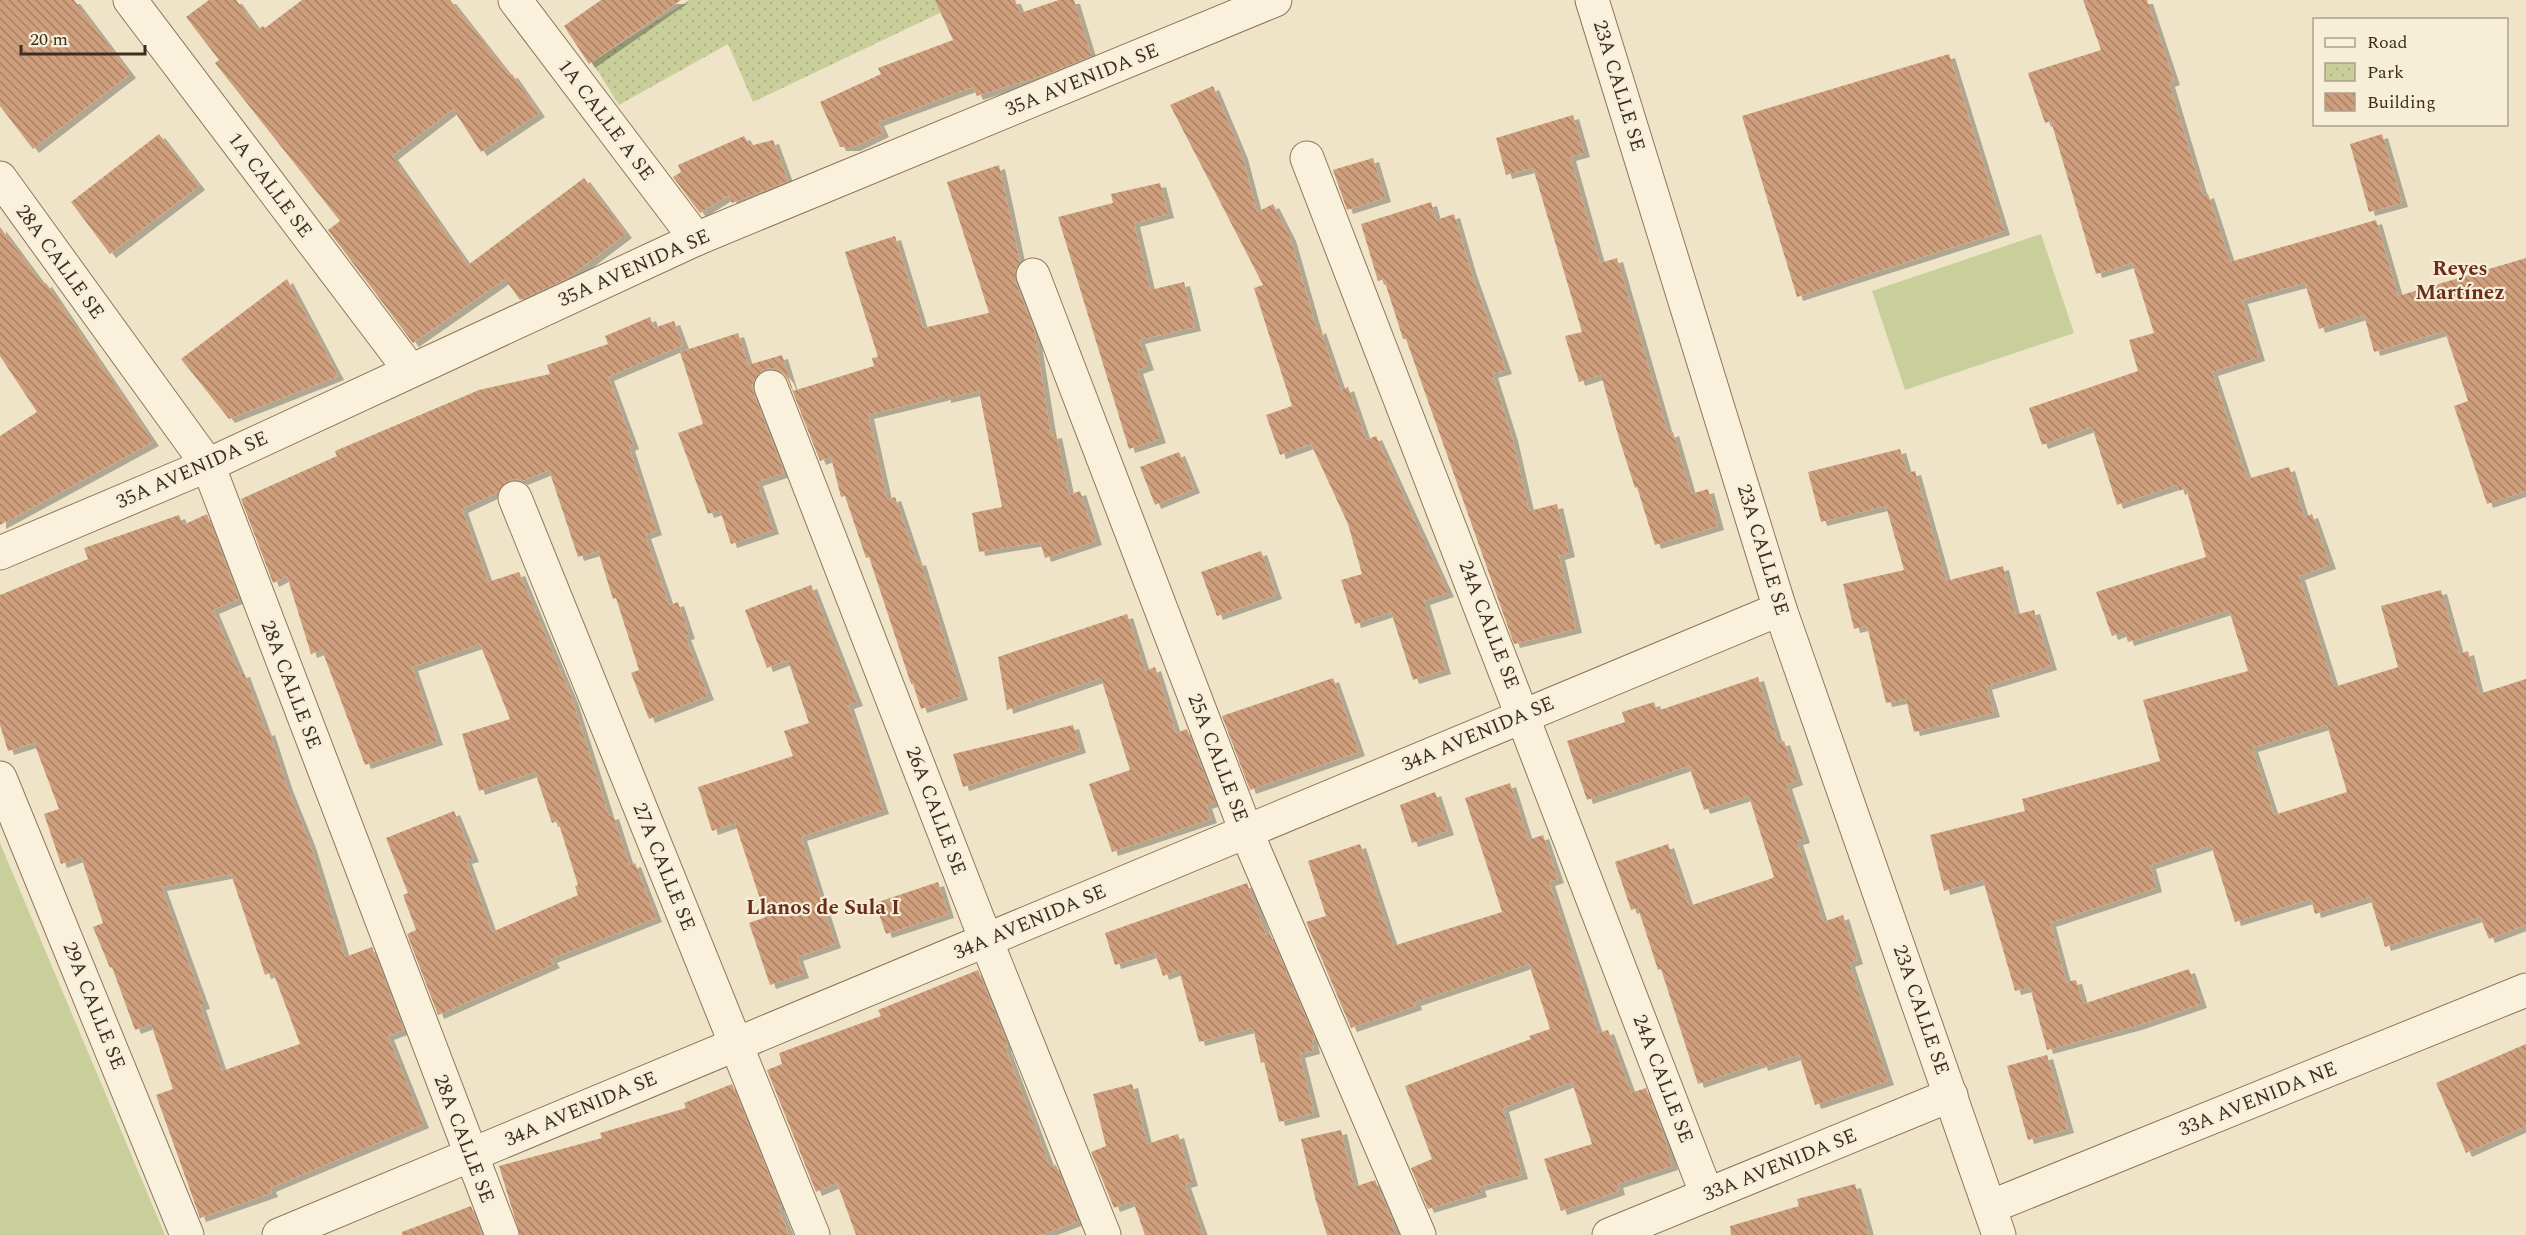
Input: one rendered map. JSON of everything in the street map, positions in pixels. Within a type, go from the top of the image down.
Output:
[{"type":"street","name":"1A CALLE SE","points":[[130,0],[410,370]]},
{"type":"street","name":"1A CALLE A SE","points":[[515,0],[696,239]]},
{"type":"street","name":"35A AVENIDA SE","points":[[0,553],[208,465],[696,239],[1273,0]]},
{"type":"street","name":"23A CALLE SE","points":[[1592,0],[1780,609],[1995,1221]]},
{"type":"street","name":"24A CALLE SE","points":[[1307,158],[1524,715],[1707,1195]]},
{"type":"street","name":"28A CALLE SE","points":[[0,178],[208,465],[502,1235]]},
{"type":"street","name":"25A CALLE SE","points":[[1033,275],[1246,831],[1419,1235]]},
{"type":"street","name":"26A CALLE SE","points":[[771,387],[986,940],[1104,1235]]},
{"type":"street","name":"27A CALLE SE","points":[[515,498],[813,1235]]},
{"type":"street","name":"34A AVENIDA SE","points":[[279,1235],[1780,609]]},
{"type":"street","name":"29A CALLE SE","points":[[0,778],[187,1235]]},
{"type":"street","name":"33A AVENIDA NE","points":[[1995,1221],[2526,990]]},
{"type":"street","name":"33A AVENIDA SE","points":[[1609,1235],[1951,1095]]},
{"type":"green space","points":[[689,0],[967,0],[753,102],[728,44],[619,105],[592,62]]},
{"type":"green space","points":[[2041,234],[2074,333],[1905,390],[1872,291]]},
{"type":"green space","points":[[0,843],[165,1235],[0,1235]]},
{"type":"building","points":[[0,0],[74,0],[130,74],[33,149],[0,106]]},
{"type":"building","points":[[209,0],[236,0],[258,30],[263,26],[265,28],[302,0],[450,0],[509,75],[512,74],[539,113],[481,152],[453,109],[392,156],[468,265],[584,178],[626,234],[568,278],[520,300],[505,279],[413,343],[328,230],[340,221],[215,63],[219,60],[186,17]]},
{"type":"building","points":[[601,0],[681,0],[589,64],[564,26]]},
{"type":"building","points":[[935,0],[1015,0],[1020,13],[1059,0],[1074,0],[1091,56],[1050,73],[977,96],[973,87],[878,122],[883,133],[854,147],[840,147],[820,102],[881,74],[878,68],[953,40]]},
{"type":"building","points":[[2083,0],[2147,0],[2174,81],[2169,83],[2203,196],[2208,194],[2230,262],[2376,220],[2398,296],[2526,258],[2526,491],[2487,504],[2454,406],[2468,401],[2445,331],[2374,352],[2364,315],[2319,329],[2305,283],[2242,300],[2259,357],[2212,372],[2247,479],[2289,467],[2304,517],[2312,514],[2330,565],[2299,576],[2334,687],[2398,667],[2381,606],[2441,590],[2459,654],[2468,651],[2479,694],[2526,679],[2526,925],[2489,939],[2480,917],[2385,947],[2370,897],[2315,914],[2311,899],[2235,922],[2211,845],[2150,865],[2156,888],[2050,923],[2066,982],[2076,980],[2083,1004],[2189,969],[2201,1004],[2136,1026],[2047,1050],[2030,987],[2015,991],[1983,880],[1944,891],[1930,835],[2025,811],[2022,799],[2160,761],[2143,700],[2248,671],[2229,610],[2128,642],[2125,631],[2112,636],[2096,592],[2206,557],[2186,488],[2179,491],[2177,485],[2117,505],[2092,427],[2042,445],[2029,408],[2138,371],[2129,340],[2154,333],[2132,263],[2096,274],[2051,121],[2045,123],[2028,73],[2101,50]],"holes":[[[2327,725],[2347,792],[2274,815],[2252,748]]]},
{"type":"building","points":[[1949,54],[2004,231],[1797,297],[1742,116]]},
{"type":"building","points":[[1213,86],[1242,155],[1257,212],[1273,204],[1290,237],[1317,331],[1320,329],[1341,390],[1348,387],[1366,440],[1376,436],[1448,593],[1424,601],[1445,670],[1413,680],[1391,612],[1355,624],[1341,580],[1362,574],[1348,524],[1311,444],[1280,455],[1266,415],[1292,406],[1254,288],[1263,285],[1170,105]]},
{"type":"building","points":[[1573,115],[1584,153],[1570,157],[1600,263],[1617,258],[1668,434],[1673,432],[1691,494],[1708,489],[1718,526],[1655,545],[1618,435],[1601,375],[1579,382],[1565,336],[1582,332],[1533,168],[1506,175],[1496,138]]},
{"type":"building","points":[[159,134],[199,186],[110,254],[71,202]]},
{"type":"building","points":[[2382,134],[2402,203],[2369,212],[2350,144]]},
{"type":"building","points":[[744,136],[750,146],[773,140],[788,181],[732,203],[729,195],[700,213],[673,177],[681,172],[678,165]]},
{"type":"building","points":[[1373,158],[1385,198],[1347,210],[1333,170]]},
{"type":"building","points":[[999,165],[1020,262],[1015,271],[1015,281],[1034,330],[1051,435],[1056,434],[1069,495],[1080,491],[1096,541],[1045,558],[1040,542],[979,552],[972,513],[1002,507],[979,391],[945,399],[945,396],[868,415],[887,500],[895,497],[917,562],[920,561],[962,696],[921,709],[869,557],[866,558],[845,496],[841,497],[831,457],[820,461],[788,380],[782,372],[773,368],[765,369],[757,375],[752,385],[784,473],[757,482],[773,530],[731,544],[720,510],[708,514],[678,433],[703,424],[680,352],[738,333],[748,365],[782,355],[793,391],[874,366],[872,358],[878,357],[845,252],[895,236],[923,328],[989,313],[947,182]]},
{"type":"building","points":[[1160,183],[1168,214],[1134,223],[1150,290],[1184,282],[1195,327],[1139,340],[1148,366],[1137,370],[1160,439],[1129,449],[1058,217],[1113,203],[1111,194]]},
{"type":"building","points":[[1431,202],[1436,220],[1454,214],[1471,272],[1506,370],[1492,374],[1512,437],[1529,511],[1557,504],[1569,553],[1559,556],[1576,629],[1514,644],[1406,339],[1403,339],[1384,279],[1378,281],[1361,224]]},
{"type":"building","points":[[0,227],[43,285],[46,283],[153,442],[0,525],[0,436],[37,412],[0,356]]},
{"type":"building","points":[[287,279],[338,376],[229,419],[181,359]]},
{"type":"building","points":[[650,317],[654,328],[674,321],[683,345],[608,377],[633,445],[629,447],[656,531],[645,535],[669,605],[678,602],[689,635],[685,636],[708,696],[649,719],[631,673],[639,670],[598,551],[578,557],[549,470],[522,481],[517,479],[507,481],[498,492],[462,509],[488,582],[519,572],[572,699],[609,816],[613,815],[629,865],[635,863],[656,918],[551,959],[554,964],[438,1015],[407,934],[416,930],[403,895],[408,893],[386,838],[454,811],[473,858],[466,860],[492,932],[578,895],[575,886],[578,885],[558,821],[552,823],[535,772],[479,791],[462,734],[510,719],[480,644],[412,667],[437,741],[365,765],[322,650],[311,654],[287,576],[273,583],[241,499],[337,456],[335,451],[479,390],[550,374],[547,365],[608,344],[605,336]]},
{"type":"building","points":[[1900,449],[1907,473],[1915,471],[1946,581],[2003,566],[2015,615],[2034,610],[2051,666],[1986,686],[1994,713],[1914,732],[1906,699],[1886,703],[1867,626],[1854,629],[1843,584],[1904,570],[1886,506],[1821,522],[1808,472]]},
{"type":"building","points":[[1179,452],[1194,489],[1155,505],[1140,467]]},
{"type":"building","points":[[207,514],[239,599],[213,610],[240,674],[244,673],[266,732],[269,731],[287,787],[310,844],[345,957],[372,947],[404,1030],[388,1036],[423,1124],[270,1188],[272,1193],[200,1218],[156,1095],[173,1089],[151,1024],[135,1030],[112,967],[110,968],[93,927],[103,923],[81,857],[61,864],[44,814],[59,809],[34,743],[8,751],[0,725],[0,595],[88,559],[84,548],[179,515],[183,525]],"holes":[[[231,874],[265,975],[273,972],[300,1044],[222,1071],[200,1006],[204,1005],[161,887]]]},
{"type":"building","points":[[1261,551],[1276,595],[1217,616],[1201,572]]},
{"type":"building","points":[[811,585],[857,702],[848,705],[883,810],[801,837],[835,944],[797,957],[803,974],[770,985],[749,923],[766,917],[735,823],[712,831],[698,787],[793,756],[784,731],[809,723],[788,660],[767,668],[745,610]]},
{"type":"building","points":[[1127,614],[1145,671],[1155,667],[1176,733],[1187,729],[1215,802],[1206,805],[1211,819],[1112,852],[1089,784],[1130,770],[1101,678],[1007,710],[998,657]]},
{"type":"building","points":[[1758,677],[1778,743],[1784,741],[1797,781],[1786,785],[1804,839],[1797,841],[1823,922],[1843,915],[1857,960],[1849,963],[1888,1081],[1815,1105],[1799,1055],[1762,1067],[1761,1063],[1698,1084],[1661,969],[1658,970],[1638,908],[1631,910],[1615,862],[1668,844],[1689,906],[1770,879],[1774,877],[1749,796],[1704,810],[1689,766],[1587,800],[1567,741],[1625,722],[1622,712],[1654,702],[1657,711]]},
{"type":"building","points":[[1333,678],[1359,752],[1250,790],[1222,716]]},
{"type":"building","points":[[1073,725],[1080,749],[963,787],[953,754]]},
{"type":"building","points":[[1510,783],[1528,840],[1543,835],[1558,879],[1549,882],[1598,1033],[1608,1030],[1631,1093],[1646,1088],[1662,1130],[1672,1166],[1617,1184],[1619,1191],[1561,1211],[1544,1159],[1592,1144],[1572,1082],[1503,1108],[1522,1175],[1479,1187],[1481,1193],[1428,1209],[1411,1168],[1432,1159],[1405,1086],[1531,1039],[1529,1036],[1550,1029],[1529,964],[1415,1002],[1416,1006],[1351,1028],[1306,922],[1326,916],[1308,861],[1360,844],[1393,946],[1502,912],[1465,798]]},
{"type":"building","points":[[1435,792],[1448,831],[1412,843],[1400,805]]},
{"type":"building","points":[[938,882],[948,914],[886,934],[875,903]]},
{"type":"building","points":[[1247,883],[1266,935],[1270,934],[1315,1039],[1312,1040],[1314,1050],[1299,1054],[1314,1113],[1279,1122],[1253,1028],[1199,1042],[1179,970],[1163,976],[1155,953],[1115,965],[1105,933]]},
{"type":"building","points":[[978,970],[1008,1046],[1005,1047],[1050,1167],[1056,1165],[1078,1221],[1041,1235],[856,1235],[837,1183],[816,1192],[767,1070],[782,1064],[779,1053],[881,1016],[878,1010]]},
{"type":"building","points":[[2526,1044],[2526,1126],[2466,1153],[2436,1083]]},
{"type":"building","points":[[2047,1055],[2068,1129],[2028,1140],[2007,1066]]},
{"type":"building","points":[[732,1084],[781,1205],[778,1207],[789,1235],[520,1235],[499,1166],[602,1138],[600,1133],[686,1108],[684,1103]]},
{"type":"building","points":[[1132,1084],[1147,1144],[1178,1134],[1192,1182],[1185,1184],[1203,1235],[1145,1235],[1133,1201],[1114,1208],[1091,1152],[1106,1146],[1093,1094]]},
{"type":"building","points":[[1341,1130],[1354,1187],[1375,1180],[1392,1220],[1395,1235],[1327,1235],[1301,1139]]},
{"type":"building","points":[[1855,1184],[1869,1235],[1731,1235],[1730,1226],[1799,1206],[1797,1199]]},
{"type":"building","points":[[471,1206],[482,1235],[402,1235],[402,1232]]},
{"type":"district","name":"Reyes Martínez","points":[[2460,281]]},
{"type":"district","name":"Llanos de Sula I","points":[[823,908]]}]
